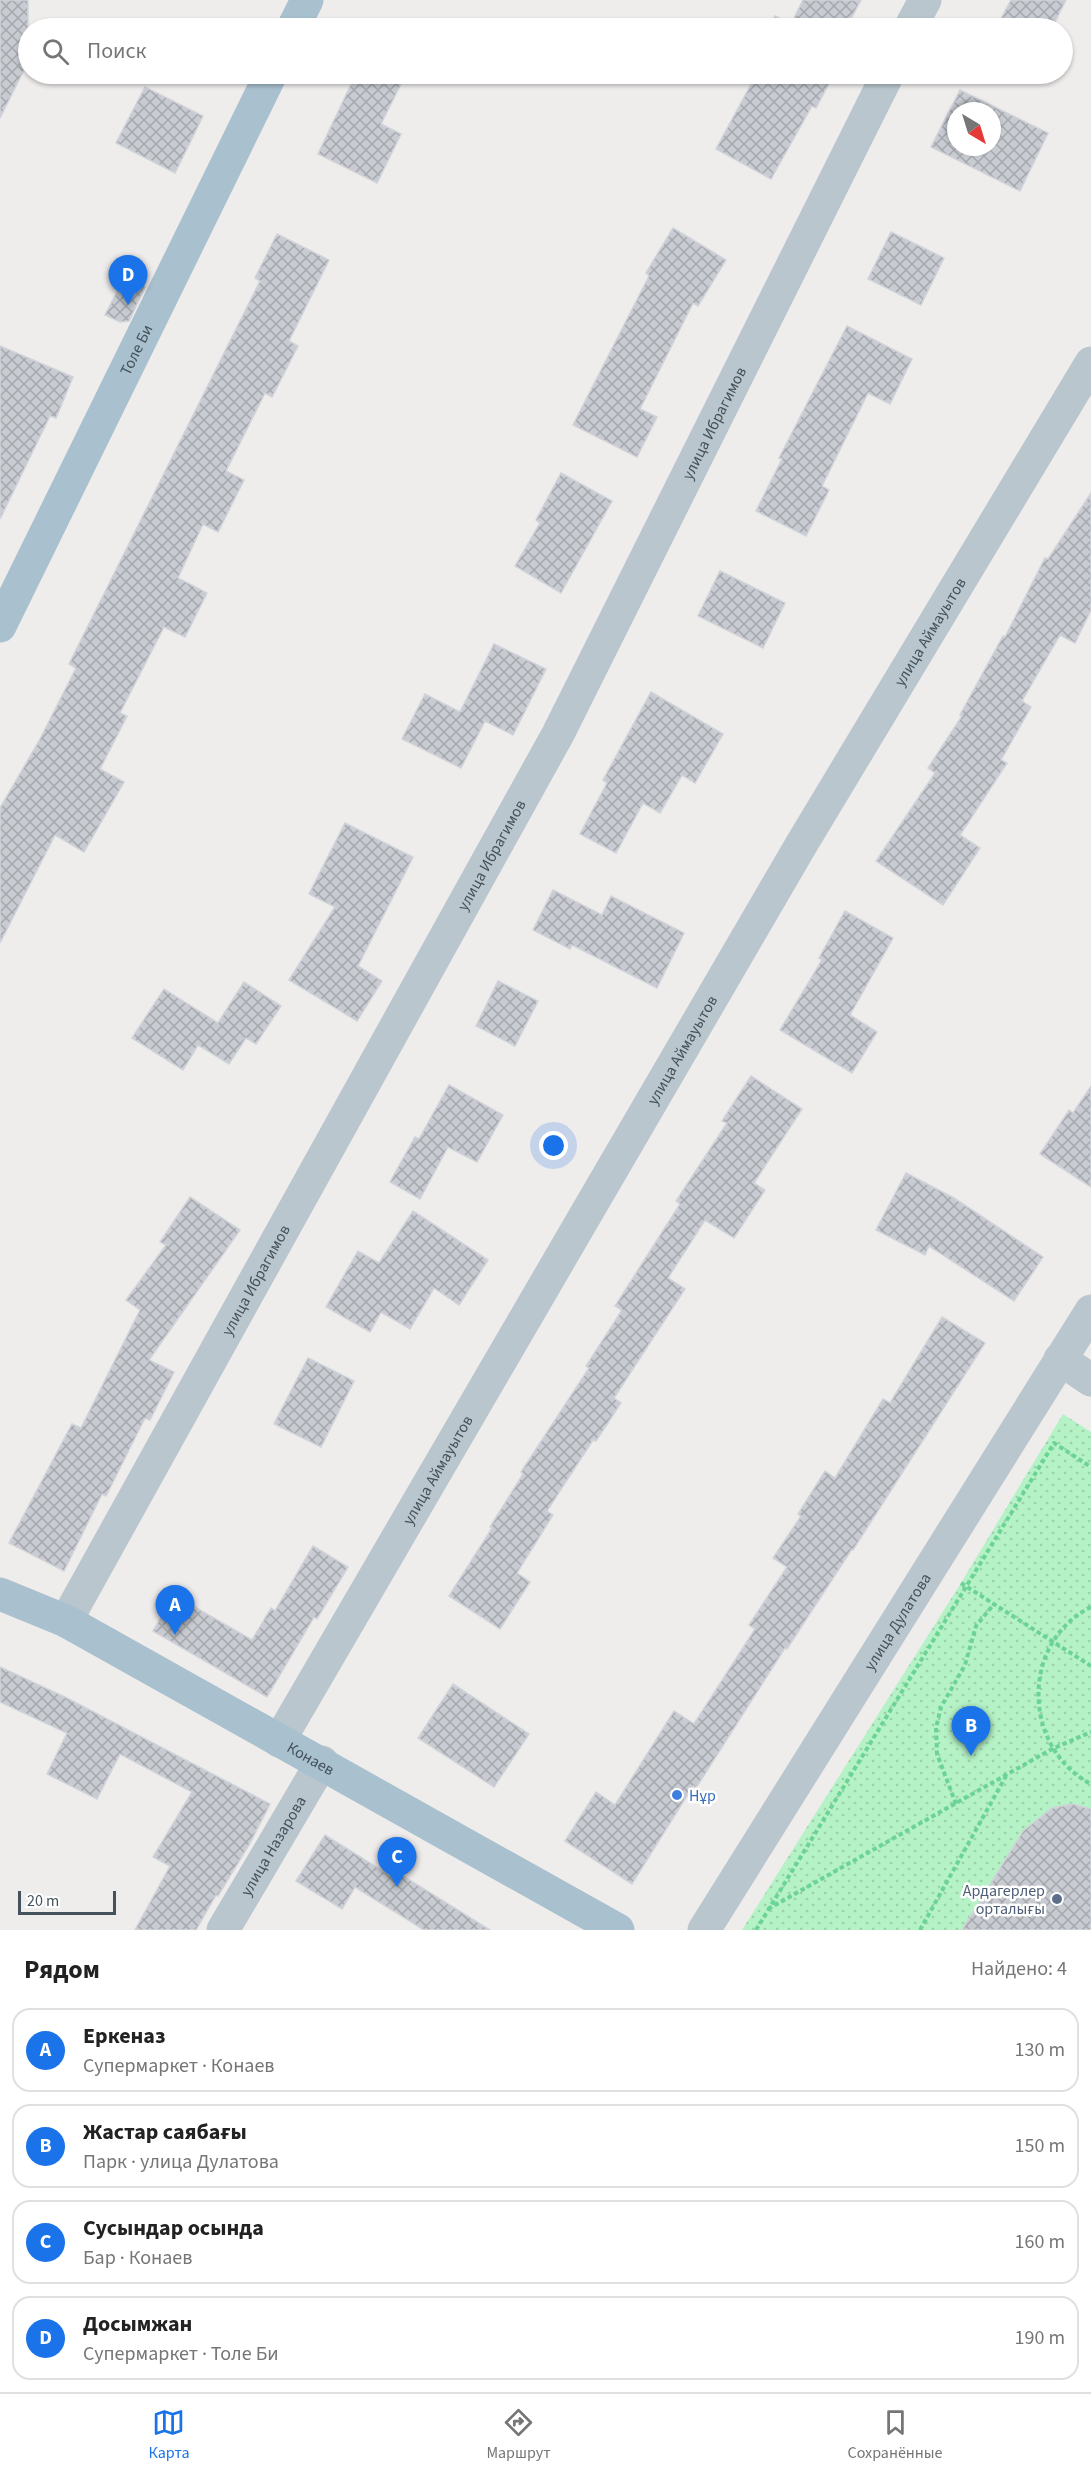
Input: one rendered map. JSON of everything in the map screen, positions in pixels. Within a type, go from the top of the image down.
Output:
[{"type":"main road","points":[[298,18],[307,0]]},
{"type":"main road","name":"Толе Би","points":[[0,626],[266,84]]},
{"type":"main road","name":"Конаев","points":[[0,1594],[66,1621],[279,1741],[322,1762],[618,1930]]},
{"type":"street","points":[[915,18],[925,0]]},
{"type":"street","name":"улица Ибрагимов","points":[[66,1621],[558,734],[883,84]]},
{"type":"street","name":"улица Аймауытов","points":[[279,1741],[801,845],[1091,363]]},
{"type":"street","name":"улица Дулатова","points":[[704,1930],[1091,1311]]},
{"type":"street","points":[[1060,1359],[1091,1380]]},
{"type":"street","name":"улица Назарова","points":[[224,1930],[322,1762]]},
{"type":"path","points":[[756,1930],[1053,1443],[1091,1467]]},
{"type":"path","points":[[961,1582],[1091,1666]]},
{"type":"path","points":[[956,1804],[937,1754],[936,1728],[941,1707],[965,1665],[976,1626],[994,1605]]},
{"type":"path","points":[[1091,1607],[1066,1625],[1053,1642],[1043,1662],[1038,1683],[1037,1705],[1042,1726],[1052,1749],[1065,1764],[1091,1784]]},
{"type":"path","points":[[767,1910],[1052,1749],[1091,1732]]},
{"type":"path","points":[[920,1930],[1006,1775]]},
{"type":"green space","points":[[1063,1414],[1091,1432],[1091,1930],[742,1930],[961,1583]]},
{"type":"building","points":[[0,0],[28,0],[28,18],[18,18],[18,82],[0,118]]},
{"type":"building","points":[[803,0],[861,0],[851,18],[794,18]]},
{"type":"building","points":[[1011,0],[1066,0],[1057,18],[1001,18]]},
{"type":"building","points":[[351,84],[401,84],[381,124],[401,134],[377,183],[318,154]]},
{"type":"building","points":[[751,84],[829,84],[816,108],[812,106],[771,179],[716,149]]},
{"type":"building","points":[[145,87],[203,116],[175,173],[116,143]]},
{"type":"building","points":[[960,90],[985,102],[954,102]]},
{"type":"building","points":[[1001,110],[1048,133],[1020,191],[949,156],[1001,156]]},
{"type":"building","points":[[947,116],[947,155],[931,147]]},
{"type":"building","points":[[673,228],[726,260],[698,306],[693,303],[640,409],[657,417],[637,457],[573,425],[649,276],[646,273]]},
{"type":"building","points":[[891,232],[944,258],[921,305],[868,279]]},
{"type":"building","points":[[277,234],[329,260],[289,341],[298,346],[272,397],[265,393],[226,471],[244,480],[218,532],[203,524],[178,578],[207,593],[185,637],[164,627],[120,713],[127,716],[100,769],[124,782],[84,852],[55,835],[0,943],[0,808],[39,741],[76,668],[69,664],[260,281],[255,278]]},
{"type":"building","points":[[134,259],[145,287],[129,321],[120,322],[105,315]]},
{"type":"building","points":[[847,326],[912,359],[890,404],[868,393],[822,486],[829,490],[806,536],[756,511],[782,459],[779,458]]},
{"type":"building","points":[[0,346],[73,377],[56,418],[50,416],[0,519]]},
{"type":"building","points":[[561,473],[612,501],[561,593],[515,566],[540,523],[536,520]]},
{"type":"building","points":[[1091,493],[1091,610],[1075,643],[1060,635],[1022,701],[1031,707],[1001,760],[1007,763],[960,835],[980,848],[943,905],[876,861],[935,773],[928,768],[962,716],[960,715],[1003,636],[1005,637],[1045,558],[1048,559]]},
{"type":"building","points":[[720,571],[785,603],[763,648],[698,616]]},
{"type":"building","points":[[494,644],[546,669],[513,735],[485,721],[461,768],[402,739],[425,694],[460,712]]},
{"type":"building","points":[[651,692],[723,734],[695,783],[682,775],[660,813],[643,803],[616,853],[580,834],[607,783],[603,780]]},
{"type":"building","points":[[345,823],[413,857],[358,966],[382,981],[357,1021],[289,980],[335,907],[309,894]]},
{"type":"building","points":[[553,890],[602,915],[611,896],[684,933],[657,988],[572,945],[570,949],[533,930]]},
{"type":"building","points":[[845,911],[893,938],[850,1015],[877,1032],[852,1073],[780,1030],[822,960],[819,958]]},
{"type":"building","points":[[498,981],[538,1001],[515,1046],[476,1026]]},
{"type":"building","points":[[244,982],[281,1006],[256,1044],[246,1038],[229,1064],[198,1045],[183,1070],[132,1038],[164,989],[218,1023]]},
{"type":"building","points":[[751,1076],[802,1109],[754,1183],[765,1190],[734,1238],[705,1220],[668,1278],[685,1289],[614,1398],[621,1403],[596,1441],[593,1440],[547,1511],[553,1515],[517,1573],[530,1582],[500,1629],[449,1596],[492,1528],[490,1527],[523,1474],[521,1472],[589,1368],[586,1366],[622,1310],[615,1306],[680,1204],[676,1201],[727,1123],[722,1121]]},
{"type":"building","points":[[449,1085],[503,1115],[477,1162],[448,1147],[420,1199],[390,1182],[415,1137],[419,1139]]},
{"type":"building","points":[[1091,1086],[1091,1187],[1040,1154],[1069,1110],[1073,1113]]},
{"type":"building","points":[[906,1173],[954,1198],[1043,1257],[1014,1301],[929,1246],[925,1255],[876,1230]]},
{"type":"building","points":[[190,1197],[240,1230],[149,1360],[174,1372],[150,1420],[145,1418],[106,1496],[102,1494],[64,1571],[9,1543],[72,1424],[81,1428],[140,1310],[126,1300],[166,1245],[160,1242]]},
{"type":"building","points":[[413,1211],[488,1260],[459,1305],[434,1288],[410,1329],[381,1312],[370,1332],[326,1307],[358,1251],[379,1263]]},
{"type":"building","points":[[942,1317],[985,1343],[853,1550],[787,1649],[785,1648],[696,1788],[693,1786],[632,1884],[565,1841],[596,1792],[615,1805],[674,1711],[694,1724],[755,1629],[749,1625],[787,1567],[773,1558],[801,1516],[798,1514],[825,1471],[835,1478],[883,1399],[890,1403]]},
{"type":"building","points":[[308,1358],[354,1381],[321,1447],[274,1424]]},
{"type":"building","points":[[313,1546],[348,1567],[317,1619],[314,1617],[267,1697],[153,1631],[174,1595],[252,1640],[271,1608],[275,1611]]},
{"type":"building","points":[[0,1667],[65,1697],[270,1804],[249,1845],[196,1930],[135,1930],[170,1866],[153,1857],[192,1792],[120,1754],[97,1799],[47,1774],[67,1733],[0,1702]]},
{"type":"building","points":[[453,1684],[529,1734],[494,1787],[418,1738]]},
{"type":"building","points":[[1072,1804],[1091,1809],[1091,1930],[962,1930],[1023,1831],[1052,1808]]},
{"type":"building","points":[[325,1835],[389,1875],[392,1869],[490,1930],[424,1930],[355,1887],[342,1909],[296,1881]]},
{"type":"place","name":"Досымжан","points":[[128,305]]},
{"type":"place","name":"Еркеназ","points":[[175,1635]]},
{"type":"place","name":"Жастар саябағы","points":[[971,1756]]},
{"type":"place","name":"Нұр","points":[[677,1795]]},
{"type":"place","name":"Сусындар осында","points":[[397,1887]]},
{"type":"place","name":"Ардагерлер орталығы","points":[[1057,1899]]}]
